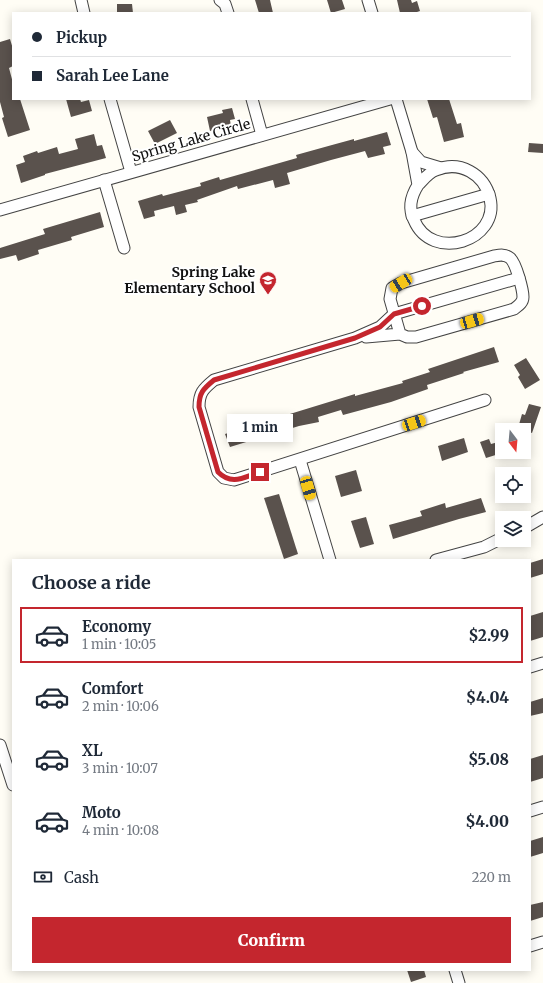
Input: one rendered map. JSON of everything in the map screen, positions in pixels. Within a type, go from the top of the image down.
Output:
[{"type":"street","points":[[81,0],[84,12]]},
{"type":"street","points":[[220,0],[225,4],[228,12]]},
{"type":"street","points":[[368,0],[372,12]]},
{"type":"street","points":[[110,100],[131,172]]},
{"type":"street","points":[[252,100],[262,135]]},
{"type":"street","name":"Spring Lake Circle","points":[[0,210],[386,100]]},
{"type":"street","points":[[396,100],[412,152],[418,185]]},
{"type":"street","points":[[412,152],[421,162],[441,168]]},
{"type":"street","points":[[454,166],[468,169],[484,182],[489,194],[491,212],[485,225],[476,235],[466,240],[451,244],[441,243],[428,238],[416,225],[412,216],[410,205],[413,192],[418,185],[434,170],[441,168],[454,166]]},
{"type":"street","points":[[104,180],[124,248]]},
{"type":"street","points":[[412,216],[489,194]]},
{"type":"street","points":[[355,338],[400,334],[407,337],[416,337],[514,309],[520,305],[523,298],[519,278],[514,264],[510,258],[503,255],[494,256],[401,283],[392,288],[390,299],[400,334]]},
{"type":"street","points":[[485,400],[234,480],[224,478],[218,472],[199,407],[199,397],[204,387],[214,380],[355,338],[380,327],[394,314],[519,278]]},
{"type":"street","points":[[300,460],[330,559]]},
{"type":"street","points":[[531,524],[543,518]]},
{"type":"street","points":[[440,559],[484,547],[495,542]]},
{"type":"street","points":[[531,667],[543,663]]},
{"type":"street","points":[[0,745],[12,783]]},
{"type":"street","points":[[531,811],[543,807]]},
{"type":"street","points":[[531,946],[543,942]]},
{"type":"street","points":[[455,971],[459,983]]},
{"type":"building","points":[[255,0],[270,0],[273,12],[259,12]]},
{"type":"building","points":[[327,0],[342,0],[345,9],[331,12]]},
{"type":"building","points":[[397,0],[411,0],[412,3],[417,1],[420,11],[400,12]]},
{"type":"building","points":[[117,4],[132,4],[133,12],[117,12]]},
{"type":"building","points":[[10,39],[12,46],[12,66],[9,68],[12,79],[12,100],[20,100],[30,130],[8,137],[2,118],[4,117],[0,102],[0,42]]},
{"type":"building","points":[[66,100],[80,100],[81,102],[89,100],[92,111],[71,117]]},
{"type":"building","points":[[427,100],[449,100],[457,124],[461,123],[464,137],[444,142],[437,117],[433,118]]},
{"type":"building","points":[[232,108],[235,119],[230,120],[231,126],[210,131],[207,117],[223,113],[222,110]]},
{"type":"building","points":[[170,120],[177,133],[155,144],[148,131]]},
{"type":"building","points":[[387,132],[391,145],[383,147],[385,154],[368,158],[365,151],[287,173],[290,184],[275,188],[273,180],[238,189],[237,186],[197,200],[198,202],[185,205],[187,212],[176,215],[174,206],[154,211],[155,216],[144,219],[138,201],[162,194],[163,196],[201,186],[200,183],[219,177],[220,180],[297,158],[296,155],[354,139],[354,141]]},
{"type":"building","points":[[94,134],[97,146],[102,145],[106,158],[45,174],[21,183],[16,165],[25,162],[23,156],[37,151],[38,153],[57,147],[59,154],[78,149],[75,139]]},
{"type":"building","points":[[529,143],[543,144],[543,153],[528,152]]},
{"type":"building","points":[[100,212],[104,227],[71,237],[72,240],[38,250],[39,254],[18,261],[16,255],[0,259],[0,248],[45,234],[43,229]]},
{"type":"building","points":[[494,347],[499,362],[463,372],[464,373],[427,385],[428,389],[391,402],[343,415],[341,410],[318,417],[319,422],[299,426],[230,447],[225,434],[355,394],[355,396],[403,383],[402,381],[430,372],[428,369]]},
{"type":"building","points":[[526,358],[540,380],[525,389],[518,377],[520,375],[514,365]]},
{"type":"building","points":[[529,404],[541,407],[532,433],[531,423],[519,423],[522,414],[525,415]]},
{"type":"building","points":[[464,438],[468,452],[442,461],[438,446]]},
{"type":"building","points":[[489,439],[491,444],[495,443],[495,455],[486,458],[480,442]]},
{"type":"building","points":[[356,470],[362,491],[341,497],[335,476]]},
{"type":"building","points":[[279,494],[298,554],[284,559],[264,498]]},
{"type":"building","points":[[481,498],[486,512],[393,539],[389,525],[422,516],[420,511],[445,503],[446,508]]},
{"type":"building","points":[[366,517],[374,544],[360,548],[351,521]]},
{"type":"building","points":[[543,559],[543,574],[531,578],[531,563]]},
{"type":"building","points":[[543,612],[543,637],[531,641],[531,616]]},
{"type":"building","points":[[543,698],[543,713],[531,716],[531,702]]},
{"type":"building","points":[[543,755],[543,778],[531,782],[531,759]]},
{"type":"building","points":[[543,837],[543,853],[531,857],[531,841]]},
{"type":"building","points":[[543,902],[543,917],[531,921],[531,905]]},
{"type":"building","points":[[407,971],[424,971],[426,977],[411,982]]},
{"type":"place","name":"Spring Lake Elementary School","points":[[268,295]]},
{"type":"route","points":[[260,472],[234,480],[224,478],[218,472],[199,407],[199,397],[204,387],[214,380],[355,338],[380,327],[388,322],[394,314],[422,306]]}]
